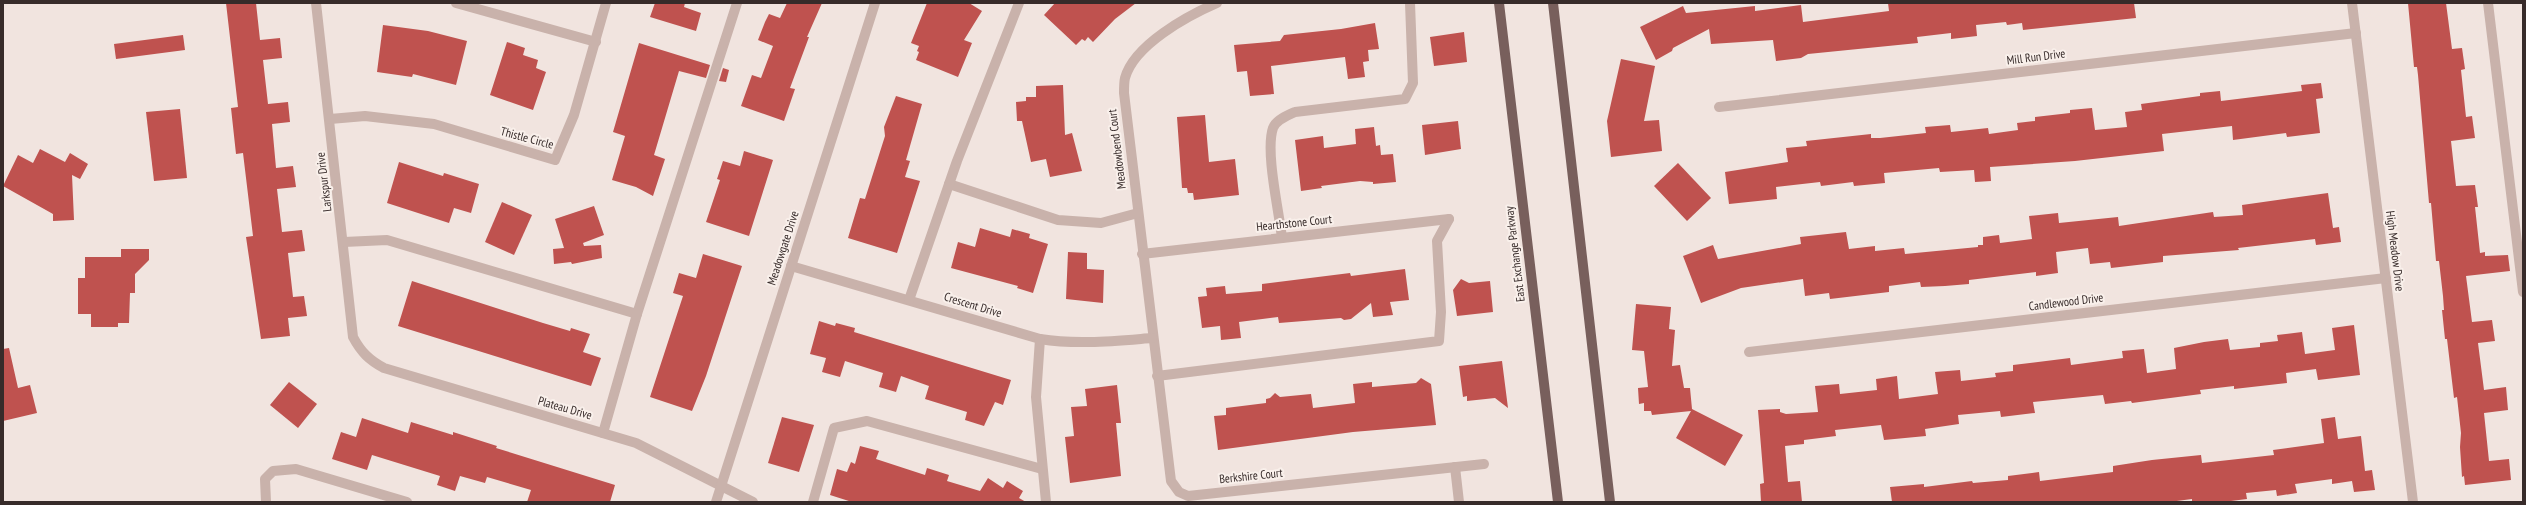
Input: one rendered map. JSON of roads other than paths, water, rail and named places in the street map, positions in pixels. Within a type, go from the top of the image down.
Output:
[{"type":"main road","name":"East Exchange Parkway","points":[[1499,3],[1558,502]]},
{"type":"main road","points":[[1553,3],[1610,502]]},
{"type":"street","name":"Larkspur Drive","points":[[316,3],[344,242],[353,337],[364,354]]},
{"type":"street","points":[[456,3],[596,42]]},
{"type":"street","name":"Thistle Circle","points":[[330,119],[365,116],[434,124],[555,160],[574,115],[606,3]]},
{"type":"street","points":[[604,433],[637,314],[737,3]]},
{"type":"street","name":"Meadowgate Drive","points":[[716,502],[876,3]]},
{"type":"street","points":[[909,300],[949,184],[1019,3]]},
{"type":"street","name":"Meadowbend Court","points":[[1152,338],[1124,93],[1125,78],[1135,61],[1160,35],[1187,18],[1216,3]]},
{"type":"street","points":[[1282,238],[1270,144],[1274,126],[1284,116],[1295,112],[1405,99],[1413,83],[1410,3]]},
{"type":"street","name":"High Meadow Drive","points":[[2352,3],[2413,502]]},
{"type":"street","points":[[2488,3],[2523,292]]},
{"type":"street","name":"Mill Run Drive","points":[[1719,107],[2356,32]]},
{"type":"street","points":[[949,184],[1058,220],[1101,223],[1138,213]]},
{"type":"street","name":"Hearthstone Court","points":[[1142,254],[1449,219],[1437,241],[1441,312],[1439,341],[1157,376]]},
{"type":"street","points":[[344,242],[387,240],[637,314]]},
{"type":"street","name":"Crescent Drive","points":[[791,266],[1040,339],[1060,342],[1093,342],[1152,338]]},
{"type":"street","name":"Candlewood Drive","points":[[1749,352],[2386,278]]},
{"type":"street","name":"Berkshire Court","points":[[1152,338],[1171,481],[1179,492],[1188,496],[1484,464]]},
{"type":"street","points":[[1040,339],[1036,397],[1046,502]]},
{"type":"street","name":"Plateau Drive","points":[[364,354],[370,361],[384,368],[636,443],[753,502]]},
{"type":"street","points":[[813,502],[834,428],[867,421],[1042,469]]},
{"type":"street","points":[[1455,467],[1459,502]]},
{"type":"street","points":[[266,502],[265,478],[273,471],[296,469],[407,502]]}]
